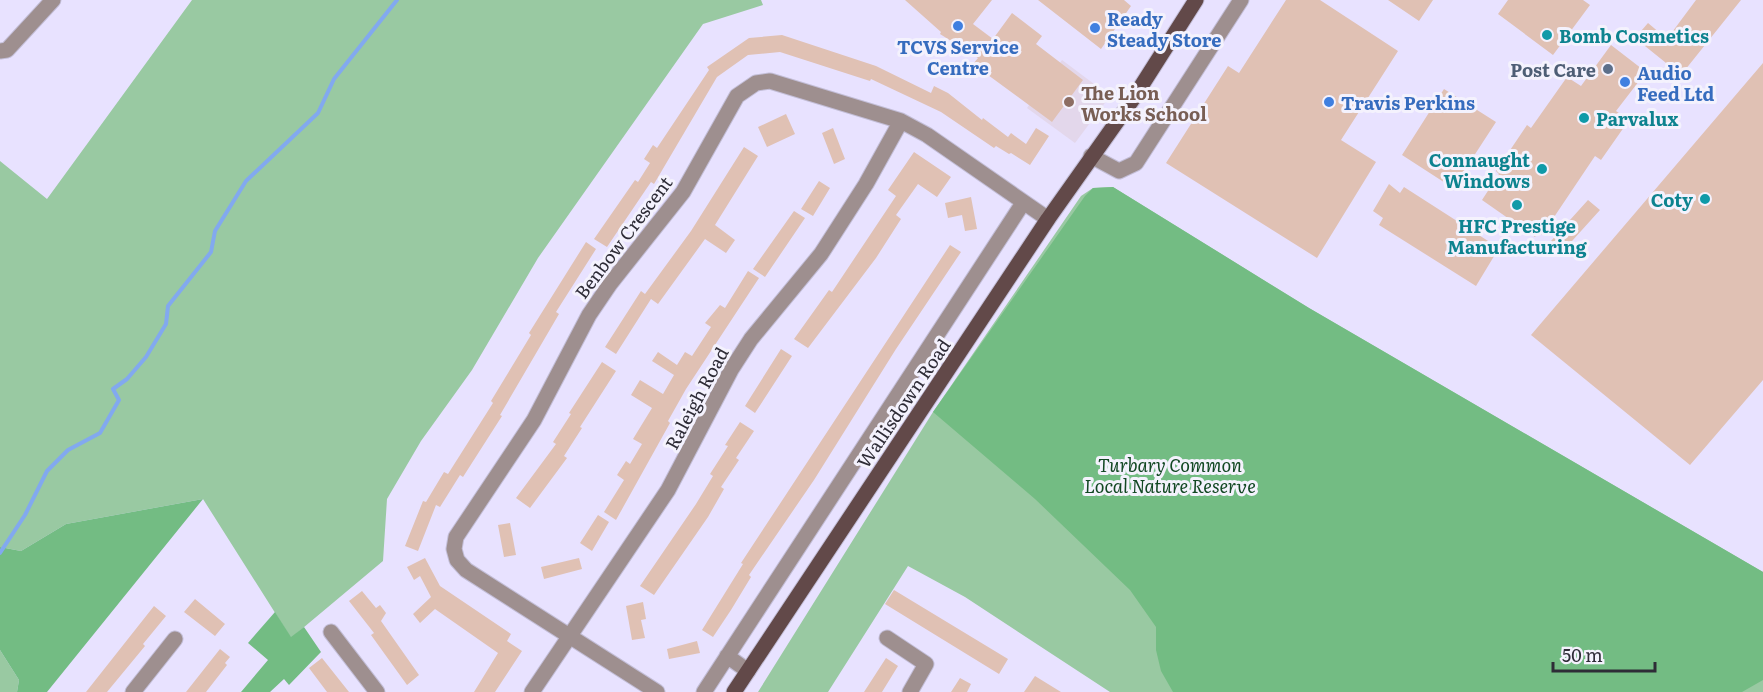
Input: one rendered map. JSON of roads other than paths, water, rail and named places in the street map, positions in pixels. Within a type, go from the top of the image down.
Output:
[{"type":"main road","name":"Wallisdown Road","points":[[734,692],[1048,219],[1133,99],[1196,0]]},
{"type":"street","points":[[0,51],[7,50],[53,0]]},
{"type":"street","points":[[1091,156],[1119,171],[1136,163],[1241,0]]},
{"type":"street","name":"Benbow Crescent","points":[[657,692],[466,570],[457,560],[454,549],[462,526],[534,420],[589,315],[610,284],[683,192],[727,112],[748,87],[770,81],[785,83],[901,121],[927,135],[1048,219]]},
{"type":"street","name":"Raleigh Road","points":[[532,692],[568,635],[668,490],[731,370],[751,339],[805,276],[844,220],[901,121]]},
{"type":"street","name":"Wallisdown Road","points":[[704,692],[1023,202]]},
{"type":"street","points":[[331,632],[377,692]]},
{"type":"street","points":[[887,638],[926,664],[910,692]]},
{"type":"street","points":[[133,692],[175,639]]},
{"type":"street","points":[[727,656],[748,671]]},
{"type":"waterway","points":[[0,553],[25,515],[47,471],[68,450],[100,433],[119,400],[113,389],[127,379],[146,357],[166,324],[168,306],[211,252],[215,231],[246,181],[318,113],[334,79],[397,0]]},
{"type":"place","name":"TCVS Service Centre","points":[[958,26]]},
{"type":"place","name":"Ready Steady Store","points":[[1095,28]]},
{"type":"place","name":"Bomb Cosmetics","points":[[1547,35]]},
{"type":"place","name":"Post Care","points":[[1608,69]]},
{"type":"place","name":"Audio Feed Ltd","points":[[1625,82]]},
{"type":"place","name":"The Lion Works School","points":[[1069,102]]},
{"type":"place","name":"Travis Perkins","points":[[1329,102]]},
{"type":"place","name":"Parvalux","points":[[1584,118]]},
{"type":"place","name":"Connaught Windows","points":[[1542,169]]},
{"type":"place","name":"Coty","points":[[1705,199]]},
{"type":"place","name":"HFC Prestige Manufacturing","points":[[1517,205]]},
{"type":"park label","name":"Turbary Common Local Nature Reserve","points":[[1170,474]]}]
